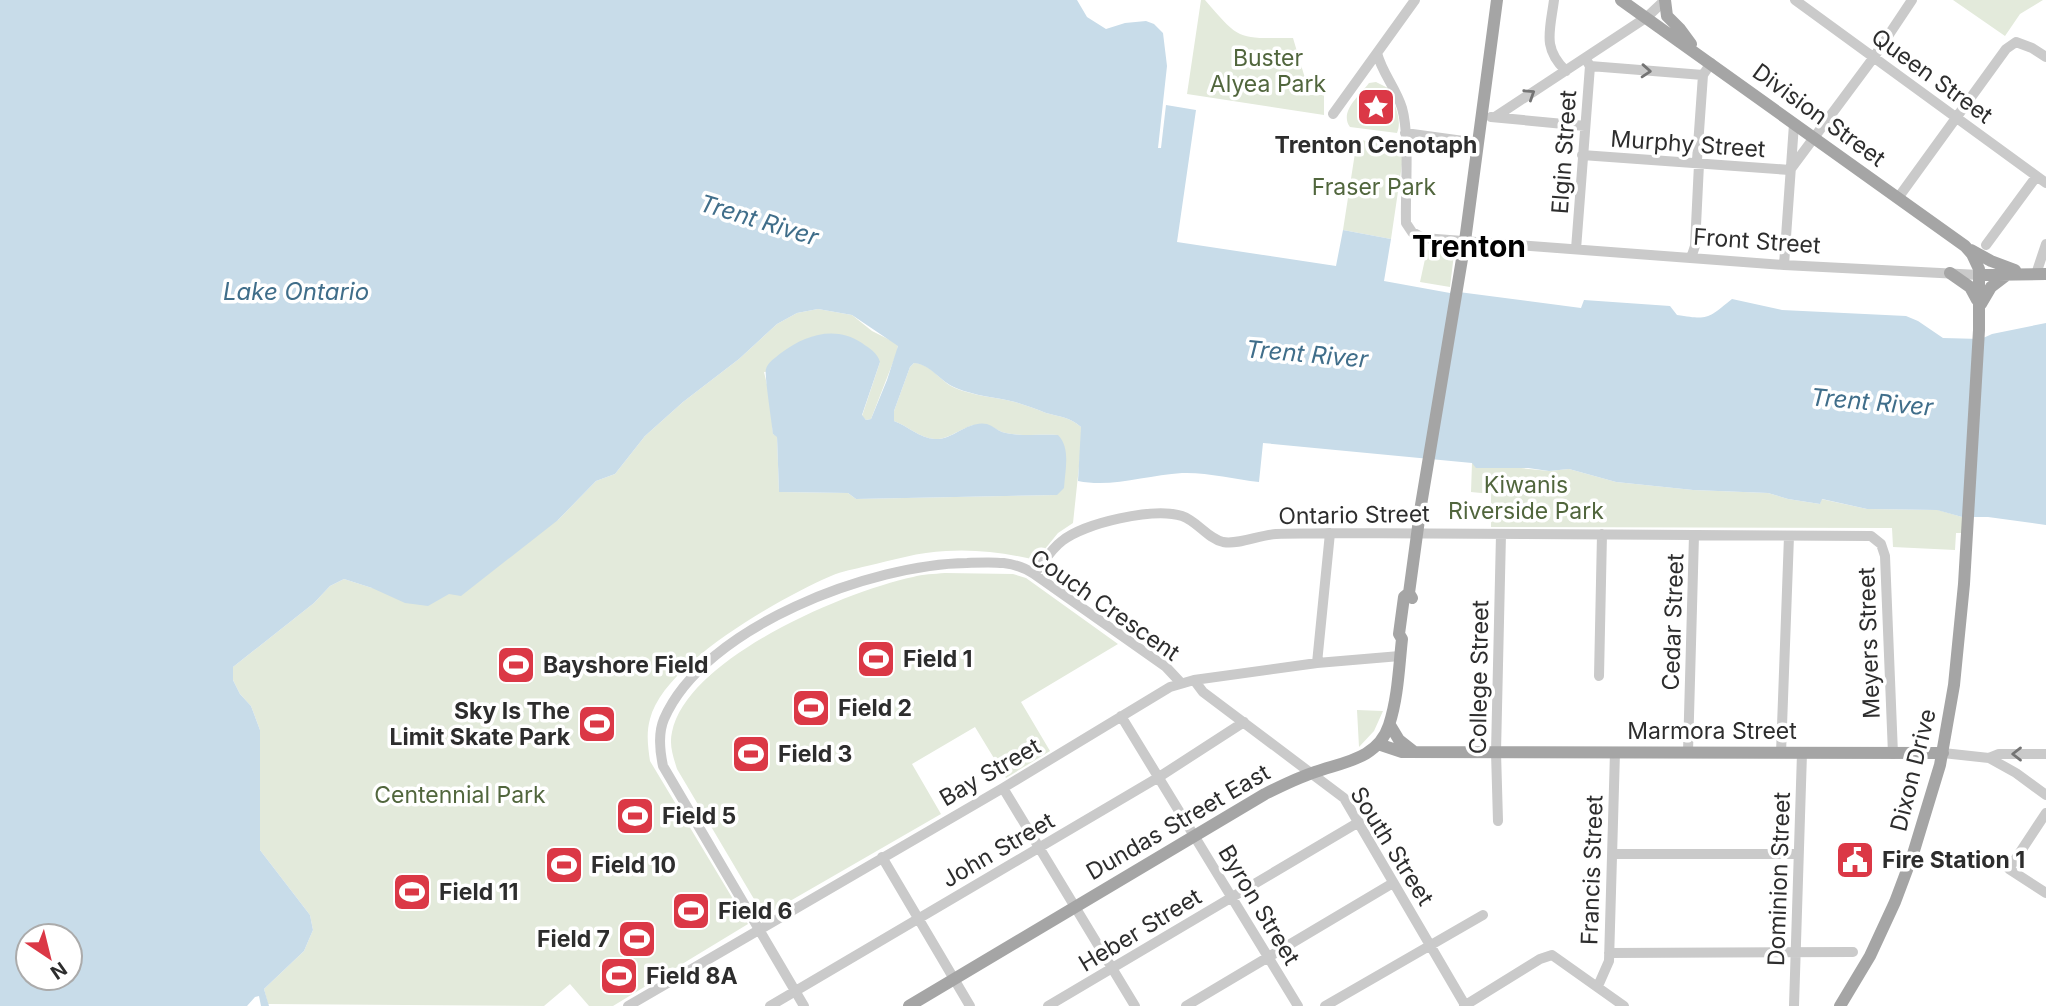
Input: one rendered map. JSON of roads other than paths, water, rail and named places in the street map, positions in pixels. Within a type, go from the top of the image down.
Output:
[{"type":"main road","name":"Dundas Street East","points":[[909,1006],[1265,794],[1312,773],[1352,762],[1378,744],[1390,725],[1402,639],[1399,634],[1402,609],[1404,597],[1409,593],[1478,143],[1489,117],[1497,0]]},
{"type":"main road","name":"Division Street","points":[[1621,0],[1965,246],[1976,262],[1979,275]]},
{"type":"main road","points":[[1665,0],[1667,16],[1681,29],[1697,53]]},
{"type":"main road","points":[[1965,246],[1991,261],[2035,274]]},
{"type":"main road","points":[[1950,273],[1970,287],[1979,307]]},
{"type":"main road","points":[[1979,307],[1991,287],[2008,274]]},
{"type":"main road","name":"Front Street","points":[[1979,275],[2035,274]]},
{"type":"main road","name":"Dixon Drive","points":[[1840,1006],[1863,969],[1895,902],[1922,826],[1942,752],[1956,673],[1979,330],[1979,275]]},
{"type":"main road","points":[[1390,725],[1396,736],[1413,751]]},
{"type":"main road","name":"Marmora Street","points":[[1378,744],[1394,750],[1413,751],[1942,752]]},
{"type":"street","points":[[1332,114],[1415,0]]},
{"type":"street","points":[[1554,0],[1550,34],[1552,56],[1566,71]]},
{"type":"street","points":[[1489,117],[1566,71],[1588,62],[1665,0]]},
{"type":"street","name":"Queen Street","points":[[1795,0],[2046,183]]},
{"type":"street","points":[[1790,170],[1874,57],[1912,0]]},
{"type":"street","points":[[1898,198],[2006,49],[2016,42],[2046,57]]},
{"type":"street","name":"Front Street","points":[[1377,53],[1402,110],[1405,133],[1406,223],[1412,232],[1423,237],[1784,265],[1979,275]]},
{"type":"street","points":[[1588,62],[1703,75]]},
{"type":"street","name":"Elgin Street","points":[[1576,249],[1588,62]]},
{"type":"street","points":[[1691,258],[1695,246],[1703,75],[1711,63]]},
{"type":"street","points":[[1368,65],[1390,80]]},
{"type":"street","name":"Murphy Street","points":[[1489,117],[1585,126]]},
{"type":"street","points":[[1784,265],[1794,124]]},
{"type":"street","points":[[1405,133],[1478,143]]},
{"type":"street","name":"Murphy Street","points":[[1583,155],[1790,170]]},
{"type":"street","points":[[1986,245],[2036,177]]},
{"type":"street","points":[[2035,274],[2046,244]]},
{"type":"street","name":"Ontario Street","points":[[1034,574],[1053,549],[1067,537],[1090,527],[1144,515],[1174,514],[1185,517],[1223,542],[1275,534],[1331,533],[1871,536]]},
{"type":"street","points":[[1317,663],[1331,533]]},
{"type":"street","name":"College Street","points":[[1498,821],[1496,752],[1501,534]]},
{"type":"street","points":[[1599,676],[1602,534]]},
{"type":"street","name":"Cedar Street","points":[[1688,752],[1694,535]]},
{"type":"street","points":[[1781,753],[1789,536]]},
{"type":"street","name":"Meyers Street","points":[[1871,536],[1881,544],[1885,556],[1893,754]]},
{"type":"street","name":"Couch Crescent","points":[[804,1006],[663,766],[660,734],[663,721],[683,688],[718,654],[753,629],[826,593],[861,581],[909,568],[944,563],[1015,564],[1034,574],[1166,667],[1181,683]]},
{"type":"street","name":"Bay Street","points":[[628,1006],[1181,683],[1317,663],[1400,656]]},
{"type":"street","name":"South Street","points":[[1194,680],[1203,692],[1337,791],[1359,822],[1464,1006]]},
{"type":"street","name":"Byron Street","points":[[1121,716],[1298,1006]]},
{"type":"street","name":"John Street","points":[[770,1006],[1203,751],[1244,722]]},
{"type":"street","name":"Francis Street","points":[[1598,986],[1608,968],[1615,752]]},
{"type":"street","name":"Marmora Street","points":[[1942,752],[1989,758],[1999,754],[2046,754]]},
{"type":"street","name":"Dominion Street","points":[[1794,1006],[1802,753]]},
{"type":"street","points":[[1989,758],[2046,794]]},
{"type":"street","points":[[1003,788],[1135,1006]]},
{"type":"street","points":[[2046,813],[2009,869],[2046,893]]},
{"type":"street","name":"Heber Street","points":[[1048,1006],[1359,822]]},
{"type":"street","points":[[1612,854],[1798,854]]},
{"type":"street","points":[[882,857],[971,1006]]},
{"type":"street","points":[[1186,1006],[1393,883]]},
{"type":"street","points":[[1325,1006],[1483,915]]},
{"type":"street","points":[[1609,953],[1853,952]]},
{"type":"street","points":[[1464,1006],[1539,960],[1552,955],[1624,1006]]},
{"type":"water","name":"Lake Ontario","points":[[0,0],[1077,0],[1087,17],[1106,29],[1125,23],[1146,21],[1154,24],[1163,33],[1167,66],[1158,148],[1161,148],[1166,105],[1196,110],[1177,242],[1336,266],[1343,230],[1391,239],[1384,281],[1450,293],[1451,291],[1581,308],[1584,300],[1670,306],[1677,315],[1702,317],[1712,314],[1732,299],[1782,310],[1906,316],[1943,338],[1981,339],[1992,334],[2046,323],[2046,525],[1988,517],[1962,517],[1937,510],[1867,509],[1822,499],[1820,504],[1768,493],[1693,490],[1616,482],[1569,469],[1549,471],[1528,468],[1476,468],[1472,463],[1263,443],[1259,482],[1191,473],[1091,483],[1078,481],[1081,427],[1077,424],[1015,402],[963,391],[926,367],[914,363],[910,367],[894,411],[894,421],[935,439],[948,437],[967,427],[980,424],[987,424],[1009,434],[1058,435],[1066,453],[1064,488],[1057,495],[856,499],[848,493],[779,492],[777,437],[773,434],[766,379],[768,364],[800,341],[820,334],[841,334],[862,343],[875,353],[880,362],[862,415],[866,420],[871,419],[898,346],[852,315],[818,309],[797,313],[777,324],[739,359],[683,402],[645,436],[615,474],[596,481],[558,520],[461,596],[449,594],[428,606],[405,603],[344,579],[330,586],[314,603],[233,667],[233,680],[240,694],[251,706],[260,730],[260,850],[310,915],[313,930],[304,951],[264,989],[269,1006],[261,1006],[259,996],[247,1006],[0,1006]]},
{"type":"place","name":"Trenton Cenotaph","points":[[1376,107]]},
{"type":"place","name":"Field 1","points":[[876,659]]},
{"type":"place","name":"Bayshore Field","points":[[516,665]]},
{"type":"place","name":"Field 2","points":[[811,708]]},
{"type":"place","name":"Sky Is The Limit Skate Park","points":[[597,724]]},
{"type":"place","name":"Field 3","points":[[751,754]]},
{"type":"place","name":"Field 5","points":[[635,816]]},
{"type":"place","name":"Fire Station 1","points":[[1855,860]]},
{"type":"place","name":"Field 10","points":[[564,865]]},
{"type":"place","name":"Field 11","points":[[412,892]]},
{"type":"place","name":"Field 6","points":[[691,911]]},
{"type":"place","name":"Field 7","points":[[637,939]]},
{"type":"place","name":"Field 8A","points":[[619,976]]},
{"type":"district","name":"Trenton","points":[[1469,246]]},
{"type":"park label","name":"Buster Alyea Park","points":[[1268,71]]},
{"type":"park label","name":"Fraser Park","points":[[1374,187]]},
{"type":"park label","name":"Kiwanis Riverside Park","points":[[1526,498]]},
{"type":"park label","name":"Centennial Park","points":[[460,795]]},
{"type":"water label","name":"Trent River","points":[[759,220]]},
{"type":"water label","name":"Trent River","points":[[1307,354]]},
{"type":"water label","name":"Trent River","points":[[1872,402]]}]
